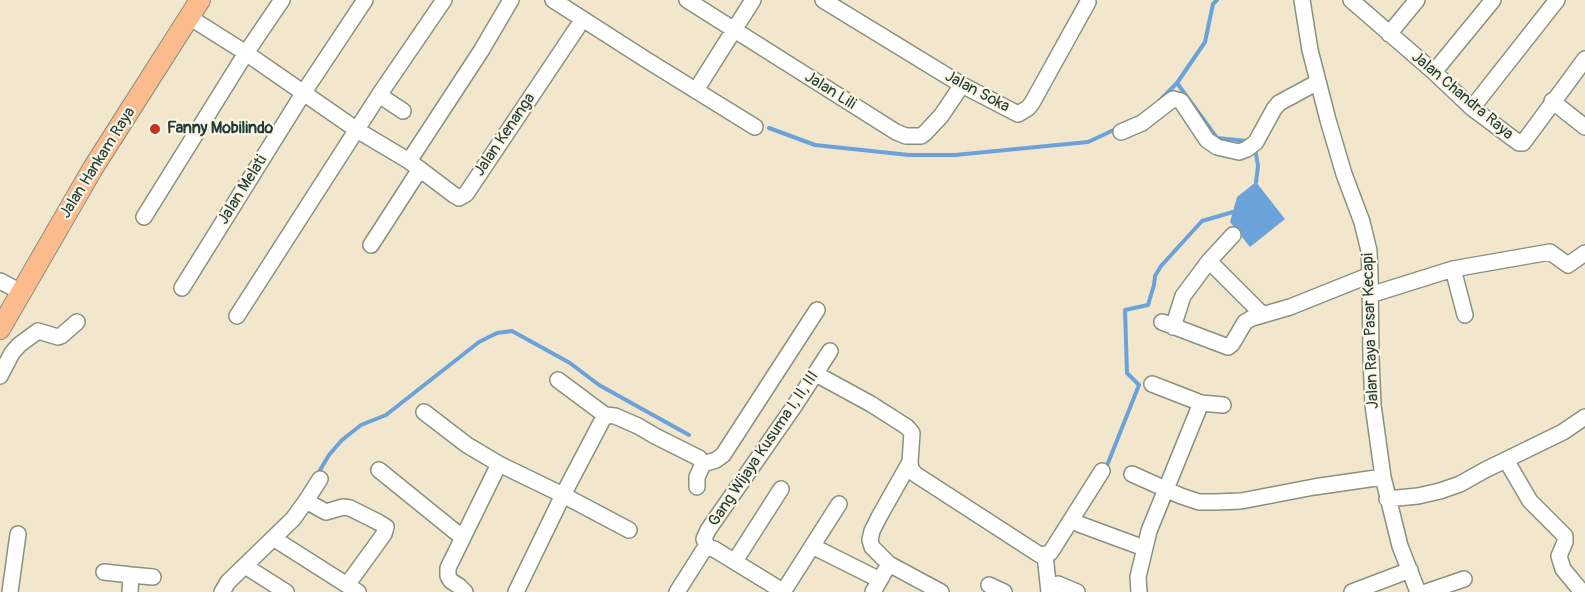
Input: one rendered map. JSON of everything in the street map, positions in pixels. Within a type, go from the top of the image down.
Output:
[{"type":"main road","name":"Jalan Hankam Raya","points":[[0,329],[93,168],[200,0]]},
{"type":"street","points":[[144,217],[246,53],[282,0]]},
{"type":"street","name":"Jalan Melati","points":[[182,288],[304,92],[365,0]]},
{"type":"street","points":[[237,316],[444,0]]},
{"type":"street","points":[[371,245],[511,0]]},
{"type":"street","points":[[553,0],[755,128]]},
{"type":"street","name":"Jalan Lili","points":[[687,0],[896,132],[906,136],[921,136],[925,133],[941,116],[962,85]]},
{"type":"street","points":[[696,90],[753,0]]},
{"type":"street","name":"Jalan Soka","points":[[823,0],[962,85],[1018,114],[1032,103],[1088,2]]},
{"type":"street","name":"Jalan Raya Pasar Kecapi","points":[[1302,0],[1310,50],[1328,120],[1344,174],[1362,222],[1369,251],[1373,405],[1383,477],[1400,546],[1419,592]]},
{"type":"street","name":"Jalan Chandra Raya","points":[[1351,0],[1472,108],[1519,143],[1523,143],[1585,59]]},
{"type":"street","points":[[1389,34],[1417,0]]},
{"type":"street","points":[[1434,72],[1493,0]]},
{"type":"street","points":[[1472,108],[1557,0]]},
{"type":"street","points":[[189,17],[304,92],[357,130],[415,165]]},
{"type":"street","name":"Jalan Kenanga","points":[[415,165],[454,195],[459,198],[464,196],[584,19]]},
{"type":"street","points":[[1120,132],[1142,123],[1173,99],[1181,101],[1207,140],[1217,147],[1239,152],[1252,146],[1279,103],[1318,82]]},
{"type":"street","points":[[380,95],[403,111]]},
{"type":"street","points":[[1552,101],[1585,127]]},
{"type":"street","points":[[1233,235],[1191,284],[1167,325],[1228,347],[1233,344],[1245,322],[1370,275]]},
{"type":"street","points":[[1370,295],[1453,269],[1550,252],[1568,265],[1585,254]]},
{"type":"street","points":[[1209,261],[1263,314]]},
{"type":"street","points":[[1453,269],[1465,315]]},
{"type":"street","points":[[0,281],[21,292]]},
{"type":"street","points":[[702,464],[716,460],[723,455],[817,310]]},
{"type":"street","points":[[0,376],[12,353],[38,331],[58,337],[77,322]]},
{"type":"street","name":"Gang Wijaya Kusuma I, II, III","points":[[708,548],[704,539],[708,530],[830,351]]},
{"type":"street","points":[[816,374],[872,404],[907,427],[912,433],[909,462],[915,474],[1040,555],[1050,553],[1102,471]]},
{"type":"street","points":[[558,380],[605,415],[615,416],[638,426],[699,458],[702,464],[697,488]]},
{"type":"street","points":[[1152,384],[1201,403],[1223,405]]},
{"type":"street","points":[[1139,592],[1138,577],[1149,531],[1201,403]]},
{"type":"street","points":[[424,412],[467,445],[499,464],[629,530]]},
{"type":"street","points":[[516,592],[605,415]]},
{"type":"street","points":[[1387,498],[1418,496],[1460,484],[1563,432],[1585,417]]},
{"type":"street","points":[[1506,460],[1530,501],[1565,536],[1559,556],[1563,569],[1582,592]]},
{"type":"street","points":[[909,462],[879,517],[870,540],[872,547],[889,564],[940,592]]},
{"type":"street","points":[[465,592],[451,581],[448,568],[499,464]]},
{"type":"street","points":[[379,470],[463,538]]},
{"type":"street","points":[[1132,474],[1199,502],[1241,501],[1383,477]]},
{"type":"street","points":[[222,592],[228,582],[293,519],[320,479]]},
{"type":"street","points":[[735,561],[781,489]]},
{"type":"street","points":[[273,538],[353,588],[386,527],[350,507],[326,512],[306,501]]},
{"type":"street","points":[[677,592],[703,551],[708,548],[735,561],[783,592],[839,504]]},
{"type":"street","points":[[1079,524],[1144,548]]},
{"type":"street","points":[[10,592],[18,534]]},
{"type":"street","points":[[818,549],[876,586],[889,564]]},
{"type":"street","points":[[1045,555],[1054,588],[1077,592]]},
{"type":"street","points":[[245,566],[285,592]]},
{"type":"street","points":[[1352,592],[1410,570]]},
{"type":"street","points":[[104,572],[153,577]]},
{"type":"street","points":[[130,592],[131,575]]},
{"type":"street","points":[[1426,592],[1464,579]]},
{"type":"street","points":[[989,585],[1004,592]]},
{"type":"water","points":[[1256,182],[1285,219],[1250,247],[1230,222],[1237,197]]},
{"type":"waterway","points":[[1159,101],[1177,83],[1205,42],[1213,4],[1217,0]]},
{"type":"waterway","points":[[1177,83],[1217,138],[1249,143]]},
{"type":"waterway","points":[[769,128],[815,145],[909,155],[955,155],[1088,142],[1118,128]]},
{"type":"waterway","points":[[1255,148],[1258,166],[1256,182]]},
{"type":"waterway","points":[[1106,468],[1139,385],[1127,373],[1125,310],[1148,305],[1155,276],[1161,266],[1202,221],[1233,212]]},
{"type":"waterway","points":[[317,475],[329,455],[342,440],[361,425],[386,415],[479,342],[497,333],[512,331],[570,363],[599,385],[689,435]]},
{"type":"place","name":"Fanny Mobilindo","points":[[155,129]]}]
